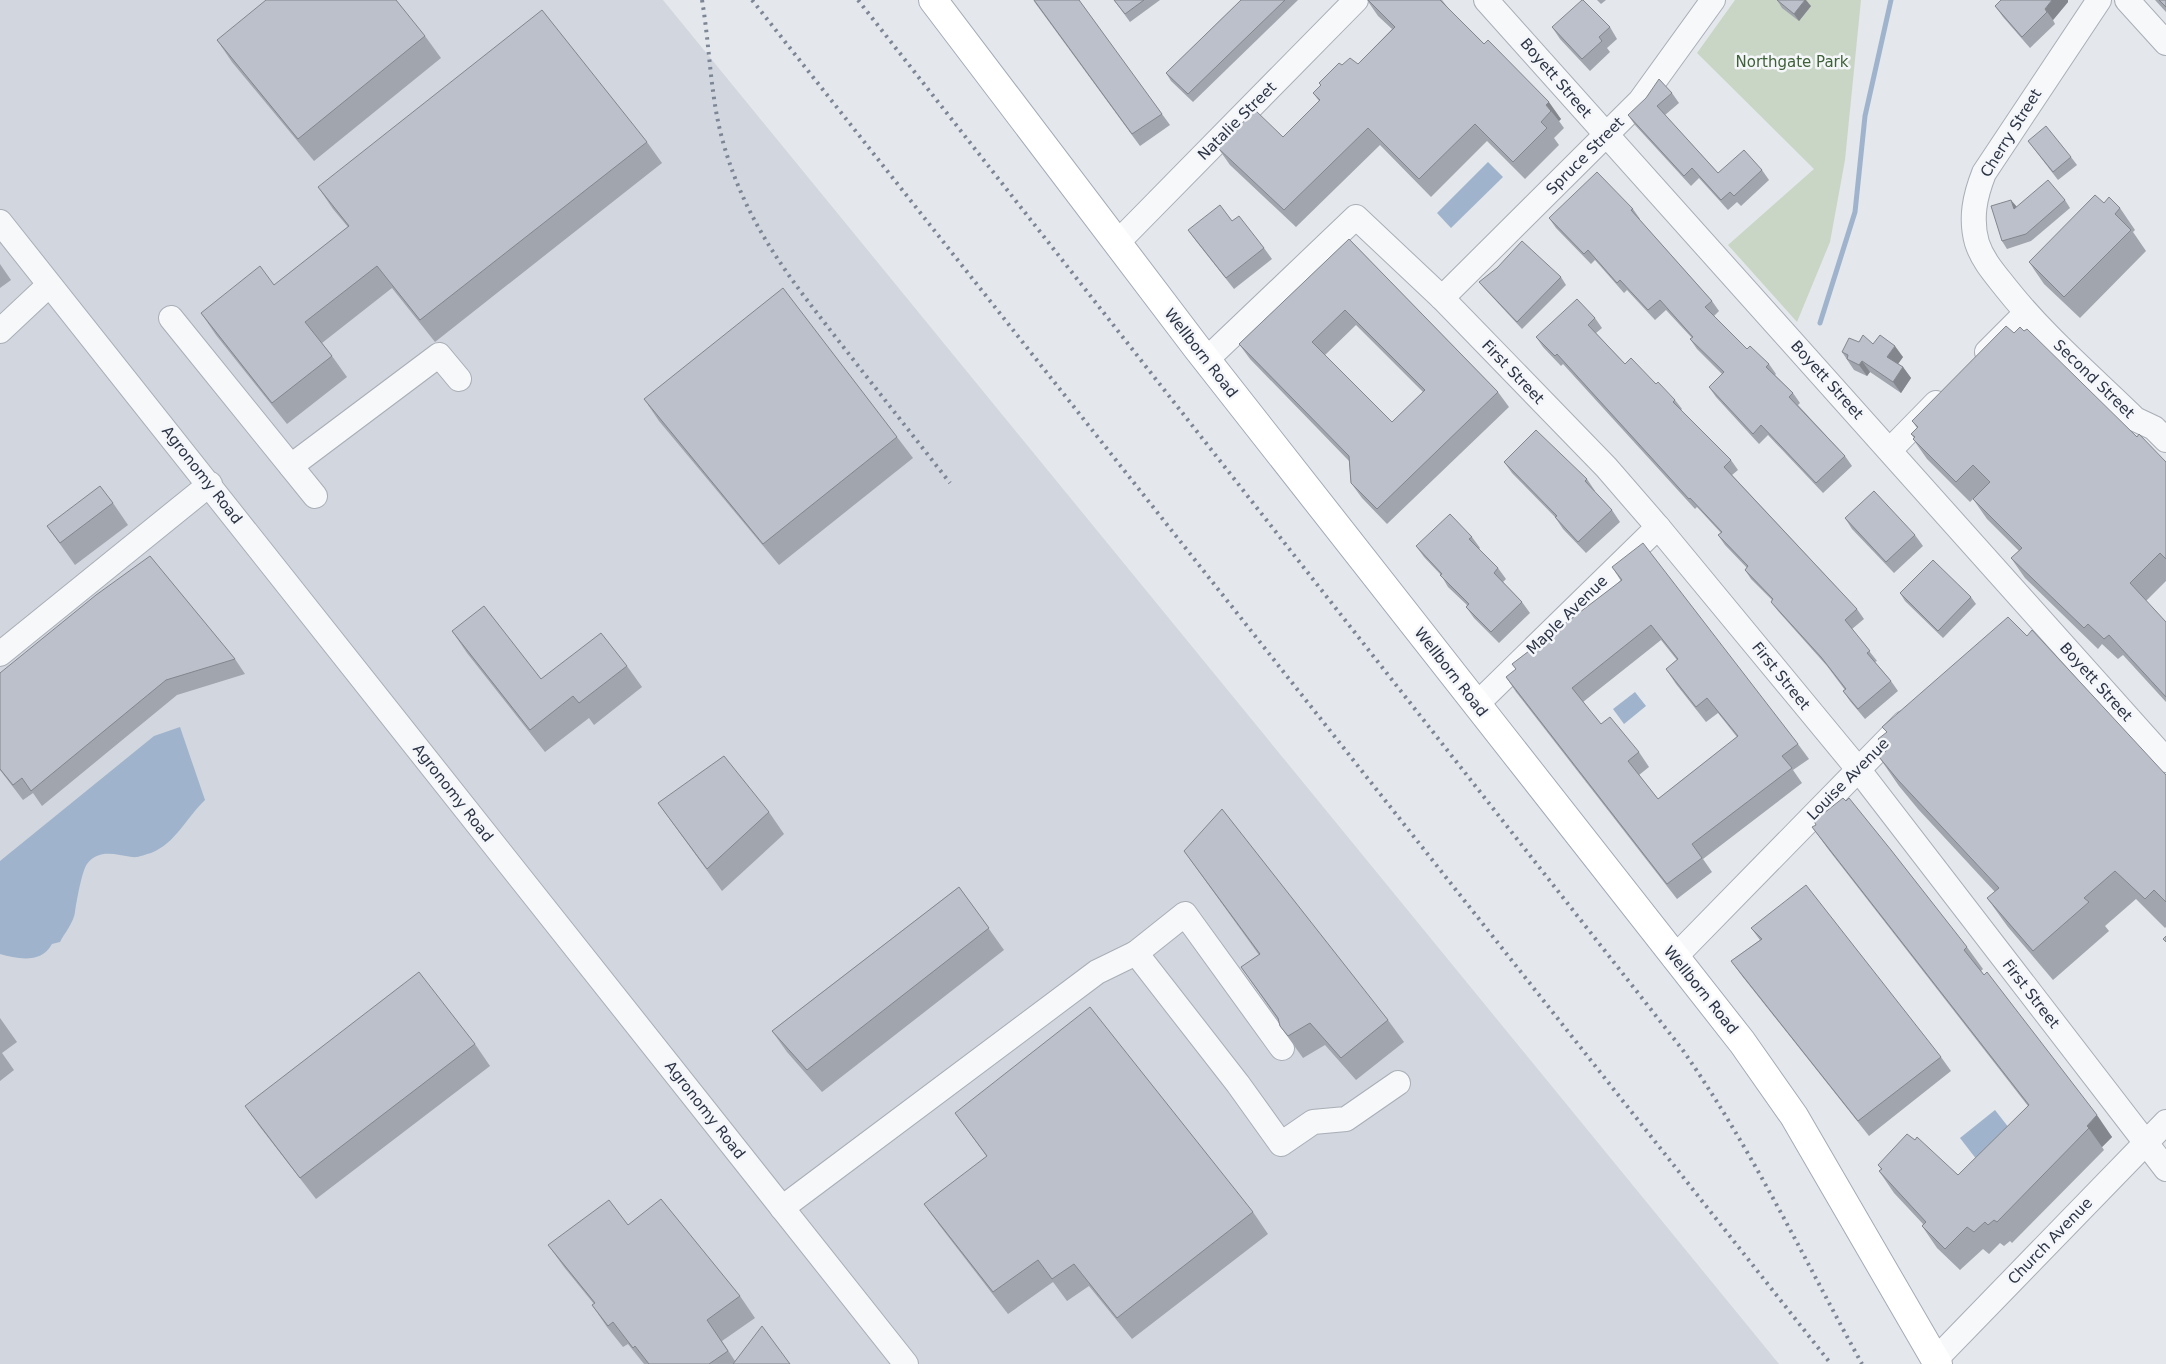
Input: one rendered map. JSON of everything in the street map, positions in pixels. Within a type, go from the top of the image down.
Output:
[{"type":"main road","name":"Wellborn Road","points":[[933,0],[1206,360],[1674,958],[1742,1042],[1794,1116],[1936,1362]]},
{"type":"street","name":"Natalie Street","points":[[1118,242],[1356,0]]},
{"type":"street","name":"Boyett Street","points":[[1486,0],[1890,450],[2017,611],[2166,760]]},
{"type":"street","name":"Spruce Street","points":[[1442,298],[1640,101],[1713,0]]},
{"type":"street","name":"Cherry Street","points":[[2026,313],[1987,264],[1978,244],[1974,220],[1975,195],[1984,173],[2099,0]]},
{"type":"street","points":[[2127,0],[2166,43]]},
{"type":"street","name":"First Street","points":[[1206,360],[1356,217],[1442,298],[1606,467],[1658,527],[1858,769],[2166,1169]]},
{"type":"street","name":"Agronomy Road","points":[[0,222],[210,484],[906,1364]]},
{"type":"street","points":[[0,331],[49,285]]},
{"type":"street","points":[[1974,365],[2026,313]]},
{"type":"street","name":"Second Street","points":[[2026,313],[2134,419],[2162,430]]},
{"type":"street","points":[[171,318],[315,496]]},
{"type":"street","points":[[291,466],[439,355],[459,379]]},
{"type":"street","points":[[1890,450],[1954,385]]},
{"type":"street","points":[[0,654],[210,484]]},
{"type":"street","name":"Maple Avenue","points":[[1476,704],[1658,527]]},
{"type":"street","name":"Louise Avenue","points":[[1674,958],[1920,708]]},
{"type":"street","points":[[782,1208],[1097,972],[1136,953],[1185,914],[1282,1048]]},
{"type":"street","points":[[1136,953],[1238,1084],[1281,1144],[1313,1122],[1346,1119],[1398,1083]]},
{"type":"street","name":"Church Avenue","points":[[1936,1362],[2166,1122]]},
{"type":"shaded area","points":[[0,0],[663,0],[1779,1364],[0,1364]]},
{"type":"green space","name":"Northgate Park","points":[[1735,0],[1861,0],[1845,160],[1830,242],[1797,322],[1728,245],[1814,169],[1697,53]]},
{"type":"water","points":[[1488,162],[1503,177],[1451,228],[1437,213]]},
{"type":"water","points":[[1635,692],[1646,706],[1624,724],[1613,709]]},
{"type":"water","points":[[180,727],[205,800],[174,837],[160,849],[137,857],[102,854],[92,859],[85,867],[83,873],[73,920],[60,942],[52,944],[42,955],[35,957],[21,958],[0,954],[0,861],[154,736]]},
{"type":"water","points":[[1995,1110],[2013,1133],[1977,1160],[1960,1138]]},
{"type":"building","points":[[266,0],[396,0],[425,36],[298,139],[217,40]]},
{"type":"building","points":[[1034,0],[1079,0],[1162,114],[1132,134]]},
{"type":"building","points":[[1114,0],[1144,0],[1125,14]]},
{"type":"building","points":[[1241,0],[1285,0],[1188,94],[1166,73]]},
{"type":"building","points":[[1368,0],[1440,0],[1484,44],[1488,40],[1549,102],[1546,105],[1551,111],[1541,122],[1547,128],[1513,162],[1475,124],[1419,179],[1368,128],[1284,210],[1218,148],[1255,110],[1283,137],[1320,100],[1313,93],[1321,85],[1319,83],[1339,63],[1342,65],[1350,58],[1358,64],[1395,27]]},
{"type":"building","points":[[1582,0],[1610,27],[1599,37],[1602,41],[1582,59],[1552,27]]},
{"type":"building","points":[[1777,0],[1805,0],[1794,14]]},
{"type":"building","points":[[2001,0],[2052,0],[2045,9],[2047,12],[2022,37],[1995,6]]},
{"type":"building","points":[[2159,0],[2166,0],[2166,7]]},
{"type":"building","points":[[542,10],[647,142],[420,320],[377,266],[305,322],[332,356],[272,403],[201,313],[260,266],[274,285],[349,226],[318,187]]},
{"type":"building","points":[[1659,79],[1672,93],[1657,106],[1718,173],[1744,150],[1762,170],[1734,196],[1730,192],[1721,200],[1692,168],[1684,176],[1628,115],[1646,98]]},
{"type":"building","points":[[2046,126],[2071,157],[2053,172],[2028,141]]},
{"type":"building","points":[[1597,172],[1633,209],[1631,210],[1712,301],[1705,307],[1747,349],[1750,346],[1769,364],[1766,367],[1793,393],[1789,397],[1845,456],[1816,483],[1761,425],[1753,434],[1709,387],[1724,372],[1690,339],[1693,337],[1660,300],[1648,310],[1620,280],[1617,283],[1588,250],[1584,254],[1549,218]]},
{"type":"building","points":[[2048,180],[2065,200],[2026,234],[2002,241],[1991,206],[2011,200],[2014,209]]},
{"type":"building","points":[[2095,195],[2104,203],[2109,197],[2120,208],[2115,214],[2131,230],[2064,297],[2029,262]]},
{"type":"building","points":[[1220,205],[1232,221],[1239,216],[1264,248],[1226,278],[1188,230]]},
{"type":"building","points":[[1349,239],[1498,392],[1377,509],[1351,483],[1349,456],[1239,344]],"holes":[[[1345,310],[1425,390],[1392,422],[1312,342]]]},
{"type":"building","points":[[1522,241],[1561,277],[1517,322],[1479,282],[1497,268]]},
{"type":"building","points":[[783,288],[897,437],[763,544],[644,399]]},
{"type":"building","points":[[1577,299],[1595,318],[1588,325],[1625,364],[1631,358],[1656,384],[1658,382],[1675,400],[1673,402],[1731,460],[1724,467],[1857,609],[1845,620],[1870,651],[1867,653],[1891,681],[1858,709],[1843,691],[1846,689],[1821,657],[1771,602],[1773,599],[1745,570],[1748,566],[1718,535],[1722,532],[1689,499],[1557,354],[1555,356],[1536,337]]},
{"type":"building","points":[[2006,326],[2014,333],[2020,327],[2024,331],[2027,329],[2137,437],[2139,434],[2166,462],[2166,559],[2160,553],[2130,583],[2166,622],[2166,697],[2109,635],[2104,639],[2088,624],[2084,628],[2011,558],[2022,548],[1973,499],[1990,482],[1973,465],[1956,482],[1913,439],[1915,437],[1911,434],[1918,427],[1912,421]]},
{"type":"building","points":[[1863,335],[1873,344],[1880,335],[1895,346],[1887,357],[1903,367],[1893,382],[1862,361],[1859,365],[1847,359],[1848,355],[1842,352],[1849,338],[1859,342]]},
{"type":"building","points":[[1536,430],[1587,479],[1585,481],[1612,510],[1578,542],[1555,517],[1557,516],[1504,462]]},
{"type":"building","points":[[100,486],[113,503],[60,543],[47,526]]},
{"type":"building","points":[[1874,491],[1915,535],[1886,562],[1845,518]]},
{"type":"building","points":[[1450,514],[1472,537],[1469,539],[1498,568],[1494,573],[1522,602],[1491,632],[1466,607],[1469,604],[1440,575],[1442,574],[1416,546]]},
{"type":"building","points":[[1643,543],[1798,744],[1782,756],[1792,768],[1692,844],[1702,858],[1667,884],[1506,677],[1516,669],[1512,664],[1622,580],[1612,567]],"holes":[[[1651,625],[1678,659],[1666,669],[1696,707],[1707,698],[1738,736],[1658,799],[1628,761],[1639,752],[1610,717],[1601,724],[1572,688]]]},
{"type":"building","points":[[150,556],[235,659],[166,680],[31,791],[22,778],[13,785],[0,769],[0,673],[96,595]]},
{"type":"building","points":[[1933,560],[1971,597],[1938,631],[1900,593]]},
{"type":"building","points":[[484,606],[541,679],[601,633],[627,666],[579,703],[573,696],[530,730],[452,631]]},
{"type":"building","points":[[2008,617],[2027,636],[2032,630],[2166,775],[2166,902],[2154,890],[2145,899],[2115,871],[2084,898],[2089,902],[2033,951],[1987,898],[1999,888],[1898,780],[1879,757],[1887,750],[1878,739],[1887,732],[1882,727]]},
{"type":"building","points":[[724,756],[769,812],[707,869],[658,803]]},
{"type":"building","points":[[1843,798],[1846,801],[1849,798],[1891,850],[1967,947],[1964,950],[1984,975],[1987,972],[2097,1115],[2087,1126],[2089,1128],[1997,1222],[1994,1220],[1988,1225],[1985,1222],[1974,1232],[1967,1227],[1945,1249],[1922,1226],[1926,1222],[1879,1171],[1882,1169],[1878,1165],[1907,1134],[1915,1140],[1917,1137],[1958,1175],[2029,1105],[1812,827],[1816,825],[1814,821]]},
{"type":"building","points":[[1222,809],[1388,1020],[1341,1058],[1310,1023],[1288,1036],[1280,1026],[1278,1018],[1241,967],[1260,954],[1184,851]]},
{"type":"building","points":[[1806,885],[1941,1057],[1858,1121],[1731,961],[1762,939],[1751,928]]},
{"type":"building","points":[[959,887],[989,928],[807,1070],[772,1031]]},
{"type":"building","points":[[419,972],[475,1044],[300,1178],[245,1106]]},
{"type":"building","points":[[1090,1007],[1253,1212],[1117,1318],[1074,1264],[1052,1279],[1038,1260],[993,1292],[924,1204],[987,1156],[955,1113]]},
{"type":"building","points":[[661,1199],[740,1296],[707,1320],[728,1351],[709,1364],[649,1364],[635,1346],[633,1348],[613,1322],[608,1326],[592,1305],[595,1303],[548,1245],[609,1200],[628,1225]]},
{"type":"building","points":[[762,1326],[790,1364],[733,1364]]},
{"type":"waterway","points":[[1820,323],[1855,212],[1865,116],[1891,0]]},
{"type":"railway","points":[[702,0],[713,89],[723,142],[733,173],[758,227],[789,276],[950,483]]},
{"type":"railway","points":[[752,0],[1831,1364]]},
{"type":"railway","points":[[858,0],[1682,1049],[1754,1164],[1862,1364]]}]
